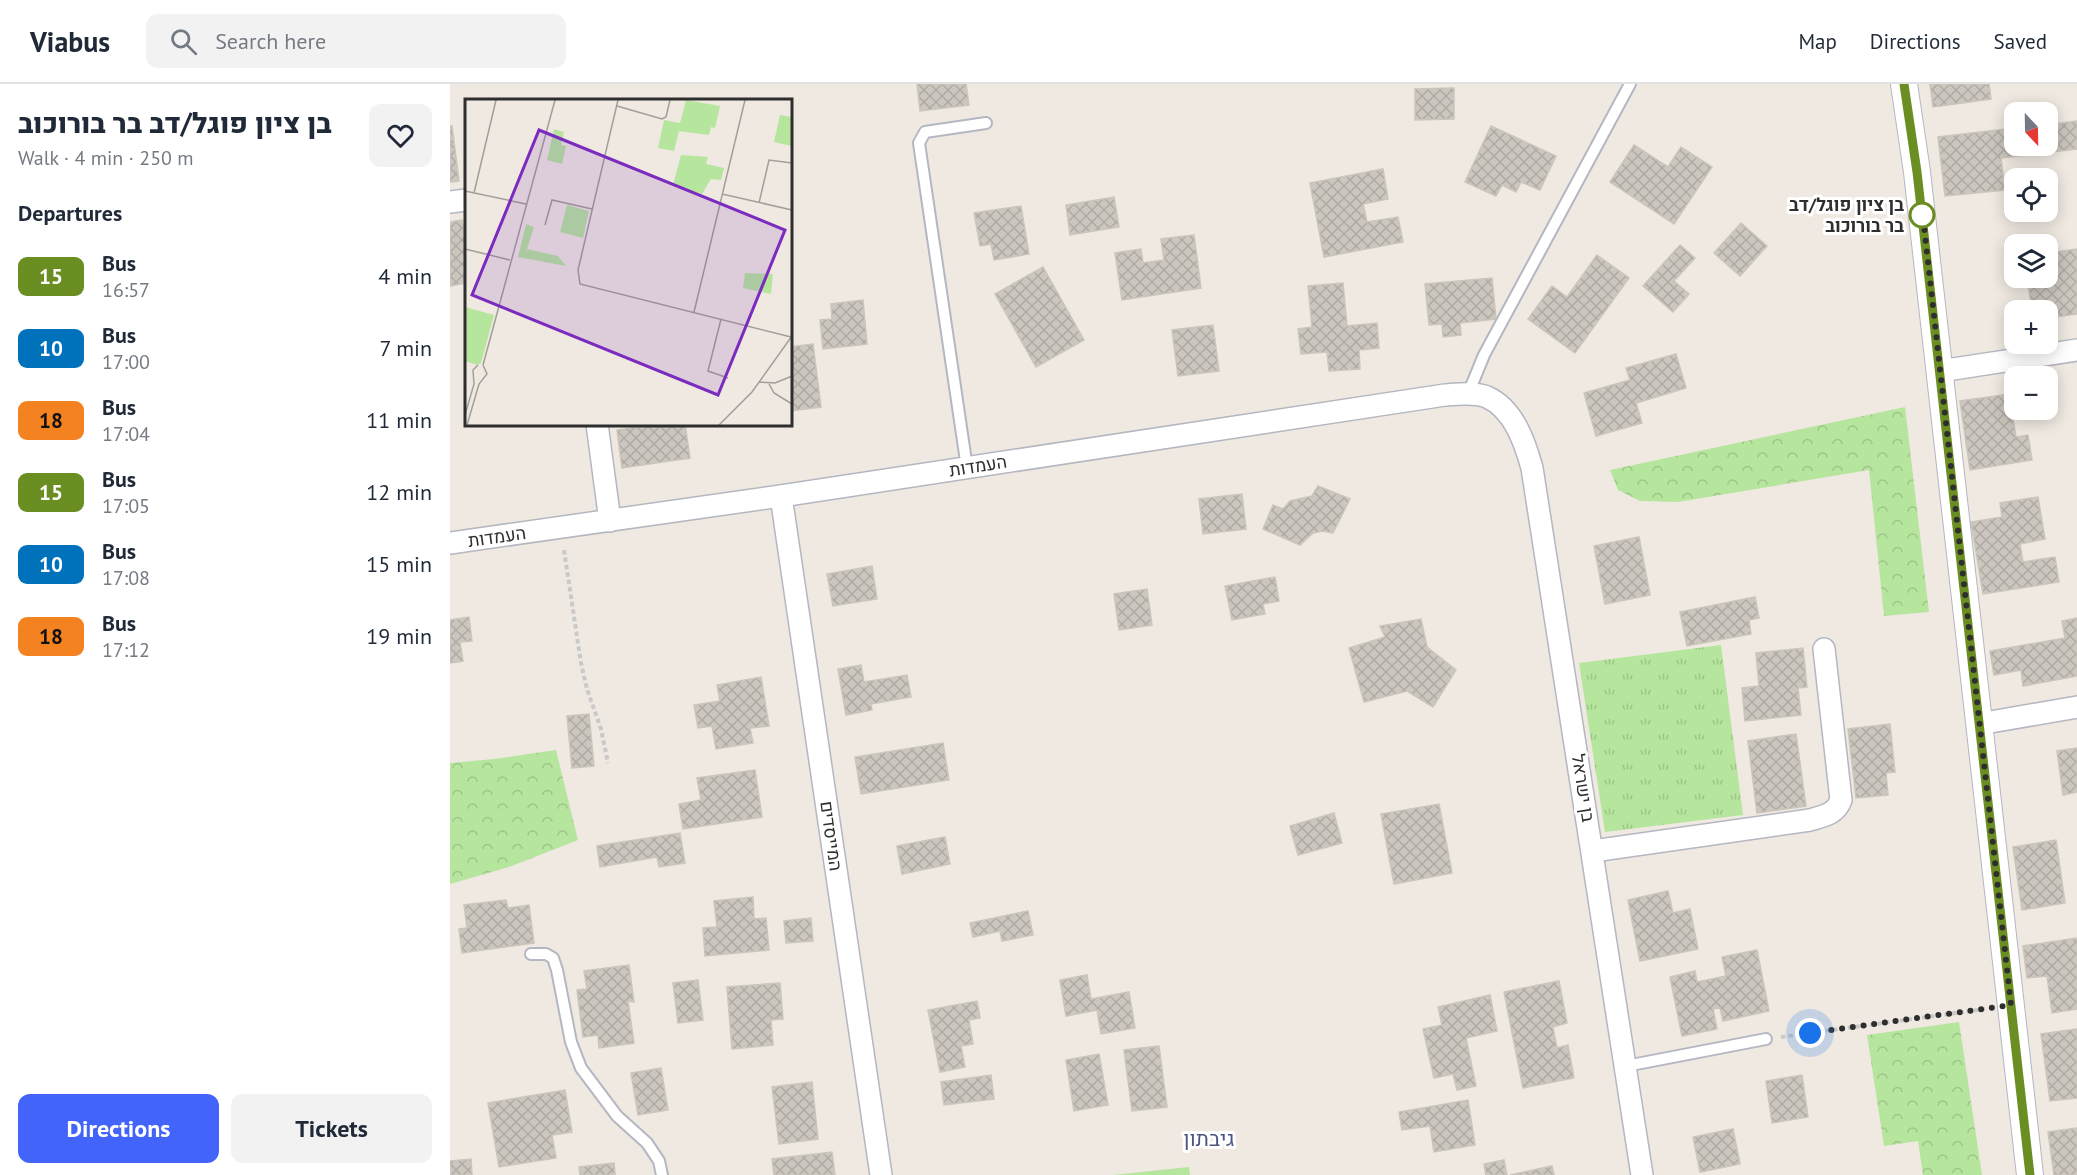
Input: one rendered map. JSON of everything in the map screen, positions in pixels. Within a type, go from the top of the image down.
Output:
[{"type":"street","points":[[1904,84],[1917,172],[1940,371],[2030,1175]]},
{"type":"street","points":[[450,202],[465,200]]},
{"type":"street","points":[[1940,371],[2077,350]]},
{"type":"street","name":"העמדות","points":[[450,543],[781,496],[1445,395],[1468,394],[1487,397],[1503,409]]},
{"type":"street","name":"בן ישראל","points":[[1503,409],[1524,441],[1532,468],[1642,1175]]},
{"type":"street","points":[[597,426],[610,521]]},
{"type":"street","name":"המייסדים","points":[[781,496],[880,1175]]},
{"type":"street","points":[[1593,851],[1828,816],[1838,807],[1841,800],[1824,649]]},
{"type":"street","points":[[1979,724],[2077,707]]},
{"type":"lane","points":[[1468,394],[1484,355],[1630,84]]},
{"type":"lane","points":[[967,468],[919,143],[925,132],[986,123]]},
{"type":"lane","points":[[531,954],[546,954],[553,958],[571,1042],[580,1068],[617,1116],[647,1143],[659,1161],[662,1175]]},
{"type":"lane","points":[[1626,1066],[1766,1039]]},
{"type":"path","points":[[561,527],[581,663],[601,729],[608,763]]},
{"type":"path","points":[[1766,1039],[2011,1005]]},
{"type":"green space","points":[[1905,407],[1929,612],[1884,616],[1869,470],[1678,502],[1640,501],[1618,490],[1610,470]]},
{"type":"green space","points":[[1721,645],[1743,815],[1605,832],[1579,663]]},
{"type":"green space","points":[[556,750],[578,840],[509,867],[450,884],[450,763]]},
{"type":"green space","points":[[1959,1022],[1982,1175],[1923,1175],[1918,1141],[1884,1146],[1867,1035]]},
{"type":"green space","points":[[1189,1167],[1190,1175],[1113,1175]]},
{"type":"building","points":[[917,84],[966,84],[969,105],[920,111]]},
{"type":"building","points":[[1930,84],[1989,84],[1991,99],[1933,107]]},
{"type":"building","points":[[1454,88],[1454,119],[1415,120],[1415,89]]},
{"type":"building","points":[[2077,121],[2077,149],[2058,151],[2058,124]]},
{"type":"building","points":[[450,126],[452,126],[459,181],[450,182]]},
{"type":"building","points":[[1491,126],[1556,156],[1540,190],[1521,182],[1516,192],[1502,185],[1496,196],[1465,182]]},
{"type":"building","points":[[2004,129],[2004,156],[2018,156],[2001,158],[2004,190],[1945,196],[1938,137]]},
{"type":"building","points":[[1634,145],[1668,167],[1681,147],[1712,167],[1674,224],[1610,182]]},
{"type":"building","points":[[1383,169],[1388,199],[1363,204],[1367,222],[1398,217],[1403,242],[1324,257],[1310,183]]},
{"type":"building","points":[[1114,197],[1119,227],[1070,235],[1066,205]]},
{"type":"building","points":[[1021,206],[1029,254],[994,260],[991,244],[980,246],[974,213]]},
{"type":"building","points":[[462,220],[465,237],[465,283],[450,286],[450,222]]},
{"type":"building","points":[[1741,223],[1767,246],[1740,276],[1714,253]]},
{"type":"building","points":[[1194,235],[1201,288],[1122,300],[1115,253],[1141,249],[1143,263],[1164,260],[1161,239]]},
{"type":"building","points":[[1680,245],[1695,258],[1674,281],[1689,294],[1673,312],[1643,286]]},
{"type":"building","points":[[2077,249],[2077,314],[2058,317],[2058,300],[2030,300],[2029,288],[2058,288],[2058,252]]},
{"type":"building","points":[[1597,255],[1629,278],[1575,353],[1528,319],[1552,286],[1567,297]]},
{"type":"building","points":[[1043,267],[1084,340],[1036,367],[995,294]]},
{"type":"building","points":[[1492,278],[1496,319],[1460,323],[1461,335],[1443,337],[1442,324],[1429,325],[1425,284]]},
{"type":"building","points":[[1343,283],[1347,326],[1377,323],[1379,348],[1359,350],[1360,369],[1329,371],[1327,352],[1301,354],[1298,329],[1312,327],[1308,286]]},
{"type":"building","points":[[863,300],[867,344],[823,349],[820,320],[832,319],[831,304]]},
{"type":"building","points":[[1213,325],[1219,371],[1178,376],[1172,330]]},
{"type":"building","points":[[813,344],[821,407],[792,411],[792,347]]},
{"type":"building","points":[[1676,354],[1686,388],[1636,403],[1642,423],[1596,436],[1584,393],[1630,380],[1626,368]]},
{"type":"building","points":[[2004,395],[2004,420],[2013,420],[2016,437],[2028,435],[2032,460],[1970,470],[1960,401]]},
{"type":"building","points":[[642,426],[685,426],[690,458],[622,468],[617,430]]},
{"type":"building","points":[[1318,486],[1350,499],[1333,533],[1322,531],[1313,533],[1300,545],[1263,529],[1273,505],[1283,509],[1290,501],[1312,496]]},
{"type":"building","points":[[1242,494],[1246,529],[1203,534],[1199,499]]},
{"type":"building","points":[[2038,497],[2045,539],[2020,544],[2023,562],[2055,557],[2059,582],[1983,594],[1971,522],[2002,517],[2000,503]]},
{"type":"building","points":[[1639,537],[1650,595],[1605,604],[1594,546]]},
{"type":"building","points":[[872,566],[877,599],[833,606],[827,574]]},
{"type":"building","points":[[1275,577],[1279,601],[1263,604],[1265,614],[1232,620],[1225,586]]},
{"type":"building","points":[[1147,589],[1152,625],[1119,630],[1114,594]]},
{"type":"building","points":[[1755,597],[1759,618],[1749,620],[1751,634],[1687,646],[1680,612]]},
{"type":"building","points":[[469,617],[472,641],[460,642],[463,661],[450,663],[450,620]]},
{"type":"building","points":[[2077,618],[2077,676],[2023,686],[2021,670],[1994,675],[1990,651],[2065,638],[2062,621]]},
{"type":"building","points":[[1421,619],[1427,647],[1456,670],[1433,707],[1407,691],[1364,702],[1349,648],[1385,637],[1380,626]]},
{"type":"building","points":[[1803,648],[1807,687],[1798,688],[1801,715],[1745,721],[1742,688],[1759,686],[1756,653]]},
{"type":"building","points":[[861,665],[864,682],[907,675],[911,697],[871,704],[872,710],[846,715],[838,669]]},
{"type":"building","points":[[761,677],[769,726],[750,728],[753,743],[716,749],[712,726],[698,728],[694,705],[720,701],[717,685]]},
{"type":"building","points":[[589,714],[594,766],[572,768],[567,716]]},
{"type":"building","points":[[1890,724],[1895,772],[1886,773],[1888,795],[1856,798],[1848,729]]},
{"type":"building","points":[[1796,734],[1806,806],[1757,813],[1748,741]]},
{"type":"building","points":[[943,743],[949,780],[861,794],[855,757]]},
{"type":"building","points":[[2077,748],[2077,792],[2063,795],[2057,751]]},
{"type":"building","points":[[755,770],[762,817],[683,829],[679,804],[701,800],[697,778]]},
{"type":"building","points":[[1439,804],[1452,873],[1394,884],[1381,814]]},
{"type":"building","points":[[1334,813],[1342,843],[1298,855],[1290,826]]},
{"type":"building","points":[[680,833],[685,863],[659,867],[657,857],[600,867],[597,846]]},
{"type":"building","points":[[945,837],[950,864],[902,874],[897,846]]},
{"type":"building","points":[[2056,840],[2065,903],[2022,910],[2013,847]]},
{"type":"building","points":[[1668,891],[1673,913],[1690,909],[1698,949],[1640,961],[1628,900]]},
{"type":"building","points":[[753,897],[754,919],[766,918],[769,950],[705,956],[703,928],[717,927],[714,901]]},
{"type":"building","points":[[506,900],[508,908],[529,905],[534,943],[462,953],[459,929],[467,928],[464,905]]},
{"type":"building","points":[[1028,911],[1033,935],[1002,941],[1000,931],[973,937],[970,923]]},
{"type":"building","points":[[811,918],[813,941],[786,943],[784,921]]},
{"type":"building","points":[[2077,938],[2077,1009],[2052,1013],[2047,976],[2027,978],[2023,946]]},
{"type":"building","points":[[1757,950],[1769,1011],[1723,1021],[1720,1008],[1713,1009],[1717,1029],[1682,1036],[1670,977],[1695,971],[1697,982],[1726,976],[1722,957]]},
{"type":"building","points":[[629,965],[634,1002],[628,1001],[634,1043],[599,1048],[598,1035],[583,1037],[577,990],[587,989],[584,971]]},
{"type":"building","points":[[1087,975],[1091,999],[1129,992],[1135,1028],[1101,1034],[1097,1010],[1066,1016],[1060,980]]},
{"type":"building","points":[[698,980],[703,1020],[678,1023],[673,983]]},
{"type":"building","points":[[1559,981],[1567,1023],[1553,1027],[1557,1048],[1568,1045],[1574,1078],[1523,1088],[1504,992]]},
{"type":"building","points":[[780,983],[783,1019],[771,1020],[773,1045],[732,1049],[727,987]]},
{"type":"building","points":[[1490,995],[1497,1031],[1466,1038],[1476,1086],[1457,1090],[1453,1074],[1434,1078],[1423,1029],[1442,1025],[1438,1007]]},
{"type":"building","points":[[977,1001],[980,1018],[969,1020],[973,1044],[961,1046],[965,1067],[940,1072],[928,1010]]},
{"type":"building","points":[[2077,1029],[2077,1098],[2050,1101],[2041,1034]]},
{"type":"building","points":[[1159,1046],[1167,1107],[1132,1111],[1124,1050]]},
{"type":"building","points":[[1099,1054],[1108,1105],[1074,1111],[1066,1060]]},
{"type":"building","points":[[661,1068],[668,1110],[638,1115],[631,1073]]},
{"type":"building","points":[[991,1075],[994,1099],[944,1105],[941,1082]]},
{"type":"building","points":[[1802,1075],[1808,1117],[1772,1123],[1766,1081]]},
{"type":"building","points":[[812,1082],[818,1139],[779,1144],[772,1087]]},
{"type":"building","points":[[565,1090],[572,1132],[552,1135],[556,1158],[499,1167],[488,1103]]},
{"type":"building","points":[[1468,1100],[1475,1145],[1434,1152],[1430,1126],[1402,1130],[1399,1112]]},
{"type":"building","points":[[2077,1128],[2077,1175],[2054,1175],[2048,1132]]},
{"type":"building","points":[[1733,1129],[1740,1164],[1700,1172],[1693,1137]]},
{"type":"building","points":[[832,1152],[835,1175],[774,1175],[772,1159]]},
{"type":"building","points":[[471,1159],[472,1175],[450,1175],[450,1161]]},
{"type":"building","points":[[1504,1160],[1507,1175],[1486,1175],[1484,1164]]},
{"type":"building","points":[[614,1163],[615,1175],[580,1175],[579,1167]]},
{"type":"building","points":[[1552,1166],[1554,1175],[1510,1175]]},
{"type":"bus line","name":"15","points":[[1904,84],[1917,172],[2030,1175]]},
{"type":"place","name":"בן ציון פוגל/דב בר בורוכוב","points":[[1922,215]]},
{"type":"district","name":"גיבתון","points":[[1209,1139]]},
{"type":"route","points":[[1810,1033],[2011,1005],[1922,208],[1922,215]]}]
